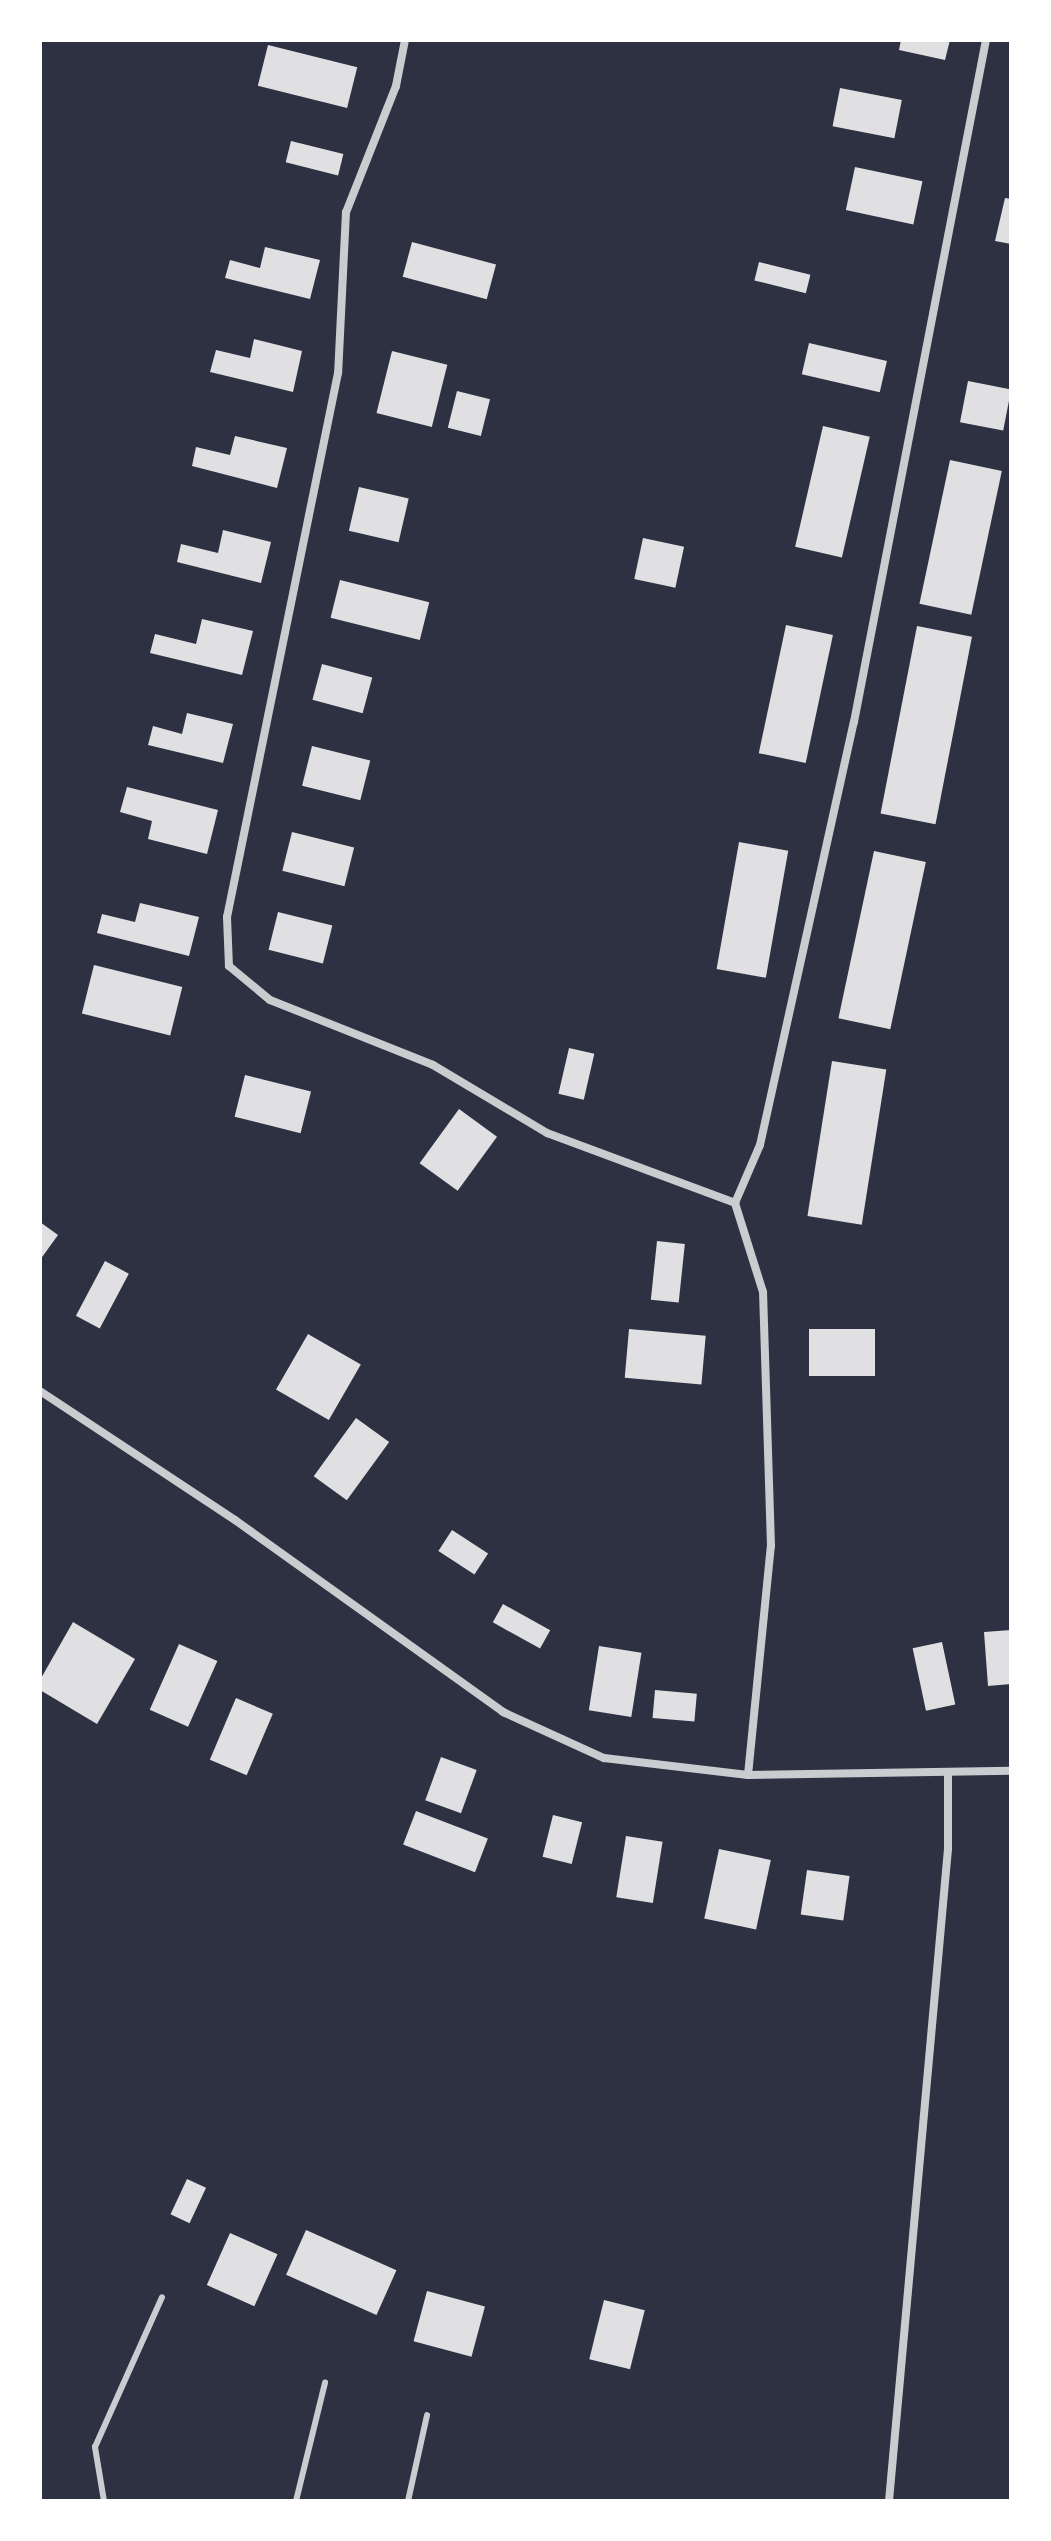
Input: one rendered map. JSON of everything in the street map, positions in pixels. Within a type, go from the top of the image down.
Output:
[{"type":"street","points":[[405,40],[396,86],[346,212],[338,373],[227,917],[229,966],[270,1000],[433,1065],[547,1133],[735,1203]]},
{"type":"street","points":[[748,1775],[771,1546],[763,1292],[735,1203],[760,1145],[854,722],[986,40]]},
{"type":"street","points":[[40,1391],[235,1520],[503,1712],[604,1758],[748,1775],[1011,1771]]},
{"type":"street","points":[[889,2501],[948,1849],[948,1773]]},
{"type":"lane","points":[[104,2501],[95,2447],[162,2297]]},
{"type":"lane","points":[[296,2501],[325,2383]]},
{"type":"lane","points":[[408,2501],[427,2415]]},
{"type":"building","points":[[901,40],[950,40],[945,60],[899,50]]},
{"type":"building","points":[[268,45],[357,67],[347,108],[258,86]]},
{"type":"building","points":[[840,88],[902,100],[894,138],[833,126]]},
{"type":"building","points":[[291,141],[343,154],[338,175],[286,162]]},
{"type":"building","points":[[855,167],[922,181],[913,224],[846,210]]},
{"type":"building","points":[[1005,198],[1011,199],[1011,244],[995,241]]},
{"type":"building","points":[[412,242],[496,265],[487,299],[403,277]]},
{"type":"building","points":[[265,247],[320,260],[310,299],[225,278],[230,260],[260,268]]},
{"type":"building","points":[[759,262],[810,275],[806,293],[754,280]]},
{"type":"building","points":[[254,339],[302,351],[293,392],[210,372],[216,350],[250,358]]},
{"type":"building","points":[[809,343],[887,361],[880,392],[802,374]]},
{"type":"building","points":[[392,351],[447,365],[432,427],[377,413]]},
{"type":"building","points":[[968,381],[1011,389],[1003,431],[960,422]]},
{"type":"building","points":[[457,391],[490,399],[481,436],[448,428]]},
{"type":"building","points":[[823,426],[870,437],[842,558],[795,547]]},
{"type":"building","points":[[235,436],[287,448],[277,488],[192,466],[196,447],[230,455]]},
{"type":"building","points":[[950,460],[1002,471],[971,615],[919,604]]},
{"type":"building","points":[[359,487],[409,498],[399,542],[349,531]]},
{"type":"building","points":[[223,530],[271,542],[261,583],[177,562],[181,544],[218,553]]},
{"type":"building","points":[[643,538],[684,547],[675,588],[634,579]]},
{"type":"building","points":[[340,580],[429,602],[420,640],[331,618]]},
{"type":"building","points":[[202,619],[253,631],[242,675],[150,653],[155,634],[196,644]]},
{"type":"building","points":[[786,625],[833,635],[806,763],[759,753]]},
{"type":"building","points":[[917,626],[972,637],[936,824],[881,813]]},
{"type":"building","points":[[322,664],[372,677],[363,713],[312,700]]},
{"type":"building","points":[[187,713],[233,724],[223,763],[148,745],[153,726],[182,734]]},
{"type":"building","points":[[312,746],[370,761],[360,800],[302,786]]},
{"type":"building","points":[[127,787],[218,810],[207,854],[148,839],[152,821],[120,812]]},
{"type":"building","points":[[292,832],[354,847],[344,886],[282,871]]},
{"type":"building","points":[[739,842],[788,851],[766,978],[717,969]]},
{"type":"building","points":[[874,851],[926,862],[890,1029],[838,1018]]},
{"type":"building","points":[[140,903],[199,917],[189,956],[97,933],[102,914],[135,922]]},
{"type":"building","points":[[278,912],[332,926],[323,963],[269,950]]},
{"type":"building","points":[[94,965],[182,987],[170,1036],[82,1014]]},
{"type":"building","points":[[569,1048],[594,1054],[584,1100],[558,1094]]},
{"type":"building","points":[[832,1061],[886,1070],[862,1225],[807,1216]]},
{"type":"building","points":[[245,1075],[311,1091],[301,1133],[235,1117]]},
{"type":"building","points":[[459,1109],[497,1137],[458,1191],[420,1163]]},
{"type":"building","points":[[40,1222],[58,1235],[40,1260]]},
{"type":"building","points":[[657,1241],[685,1244],[679,1303],[651,1300]]},
{"type":"building","points":[[105,1261],[129,1274],[100,1328],[76,1316]]},
{"type":"building","points":[[629,1329],[706,1336],[701,1385],[625,1378]]},
{"type":"building","points":[[809,1329],[875,1329],[875,1376],[809,1376]]},
{"type":"building","points":[[308,1334],[361,1364],[329,1420],[276,1389]]},
{"type":"building","points":[[356,1418],[389,1442],[347,1500],[314,1476]]},
{"type":"building","points":[[452,1530],[488,1553],[474,1574],[438,1551]]},
{"type":"building","points":[[503,1604],[550,1630],[540,1649],[493,1622]]},
{"type":"building","points":[[73,1622],[135,1659],[97,1724],[40,1690],[40,1680]]},
{"type":"building","points":[[1011,1630],[1011,1684],[988,1686],[984,1632]]},
{"type":"building","points":[[942,1642],[955,1705],[926,1711],[913,1648]]},
{"type":"building","points":[[179,1644],[217,1661],[188,1727],[150,1710]]},
{"type":"building","points":[[599,1646],[641,1653],[631,1717],[589,1710]]},
{"type":"building","points":[[655,1690],[697,1694],[694,1722],[653,1718]]},
{"type":"building","points":[[236,1698],[273,1714],[247,1775],[210,1760]]},
{"type":"building","points":[[441,1757],[477,1770],[461,1813],[425,1800]]},
{"type":"building","points":[[416,1811],[488,1839],[475,1872],[403,1845]]},
{"type":"building","points":[[553,1815],[582,1822],[572,1864],[543,1857]]},
{"type":"building","points":[[626,1836],[663,1842],[653,1903],[616,1897]]},
{"type":"building","points":[[719,1849],[771,1860],[756,1929],[704,1918]]},
{"type":"building","points":[[807,1870],[850,1876],[843,1921],[801,1915]]},
{"type":"building","points":[[187,2179],[206,2188],[190,2223],[171,2214]]},
{"type":"building","points":[[306,2230],[396,2270],[377,2315],[286,2275]]},
{"type":"building","points":[[230,2233],[278,2254],[254,2306],[207,2285]]},
{"type":"building","points":[[427,2291],[485,2307],[471,2357],[414,2341]]},
{"type":"building","points":[[604,2300],[645,2310],[630,2369],[589,2359]]}]
